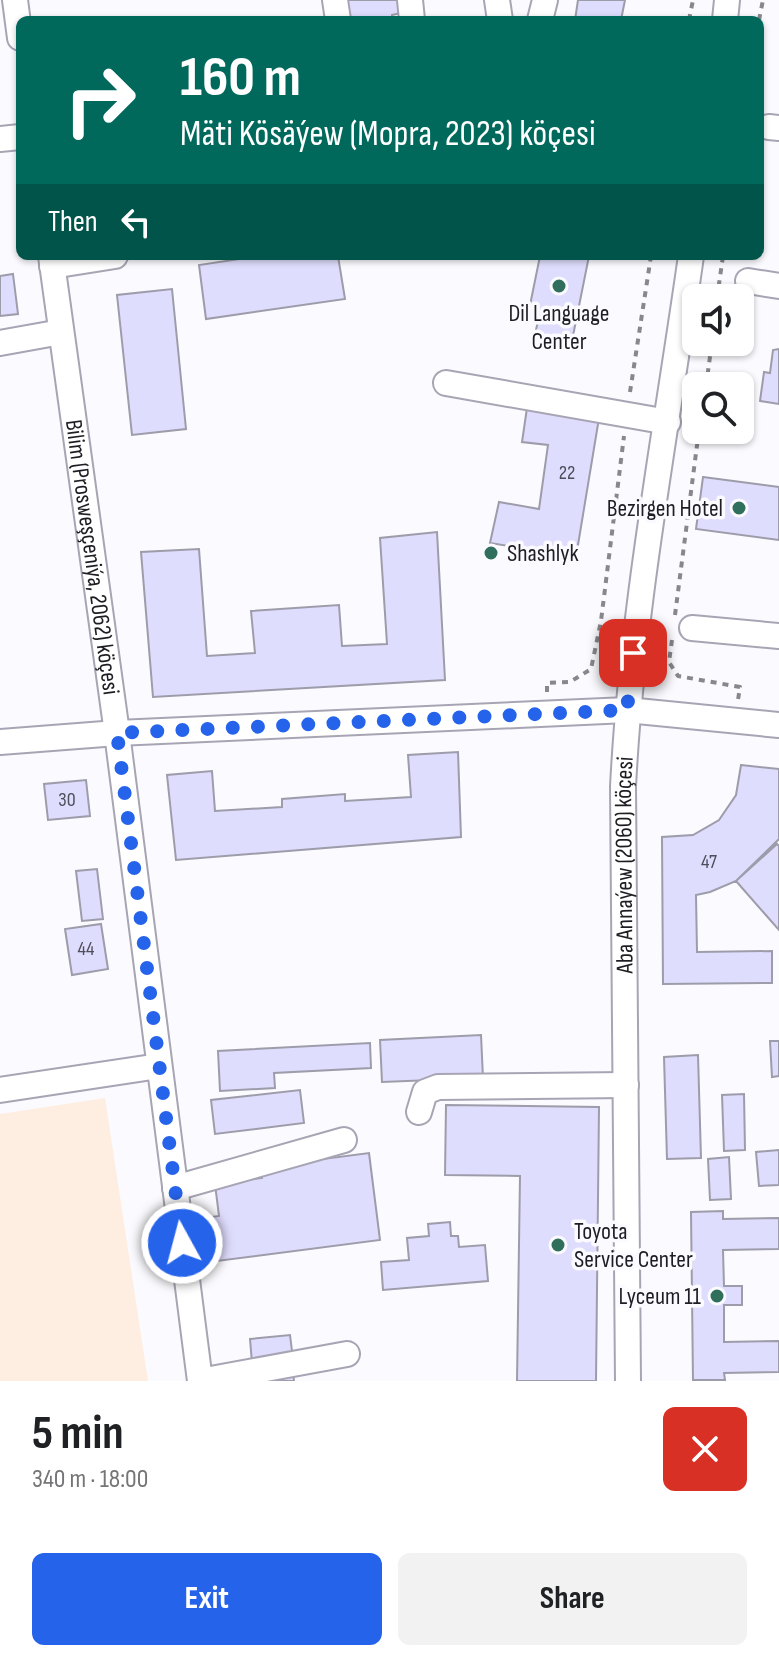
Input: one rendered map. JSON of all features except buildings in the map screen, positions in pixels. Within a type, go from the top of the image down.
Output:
[{"type":"street","name":"Aba Annaýew (2060) köçesi","points":[[628,1381],[623,787],[627,710],[636,625],[690,260]]},
{"type":"street","name":"Bilim (Prosweşçeniýa, 2062) köçesi","points":[[51,261],[117,733],[200,1381]]},
{"type":"street","points":[[748,281],[779,286]]},
{"type":"street","points":[[0,343],[61,332]]},
{"type":"street","points":[[446,383],[668,422]]},
{"type":"street","points":[[692,628],[779,636]]},
{"type":"street","points":[[0,742],[117,733],[627,710],[779,725]]},
{"type":"street","points":[[0,1090],[159,1066]]},
{"type":"street","points":[[419,1112],[425,1092],[438,1087],[626,1085]]},
{"type":"street","points":[[175,1188],[344,1140]]},
{"type":"street","points":[[200,1381],[347,1354]]},
{"type":"path","points":[[547,713],[547,683],[570,682],[591,669],[601,621],[626,414],[650,260]]},
{"type":"path","points":[[719,284],[722,260]]},
{"type":"path","points":[[697,444],[669,662],[678,676],[740,687],[734,720]]},
{"type":"path","points":[[601,621],[636,625]]},
{"type":"shaded area","points":[[105,1098],[148,1381],[0,1381],[0,1114]]},
{"type":"place","name":"Dil Language Center","points":[[559,286]]},
{"type":"place","name":"Bezirgen Hotel","points":[[739,508]]},
{"type":"place","name":"Shashlyk","points":[[491,553]]},
{"type":"place","name":"Toyota Service Center","points":[[558,1245]]},
{"type":"place","name":"Lyceum 11","points":[[717,1296]]},
{"type":"route","points":[[182,1243],[117,733],[627,710],[633,653]]}]
